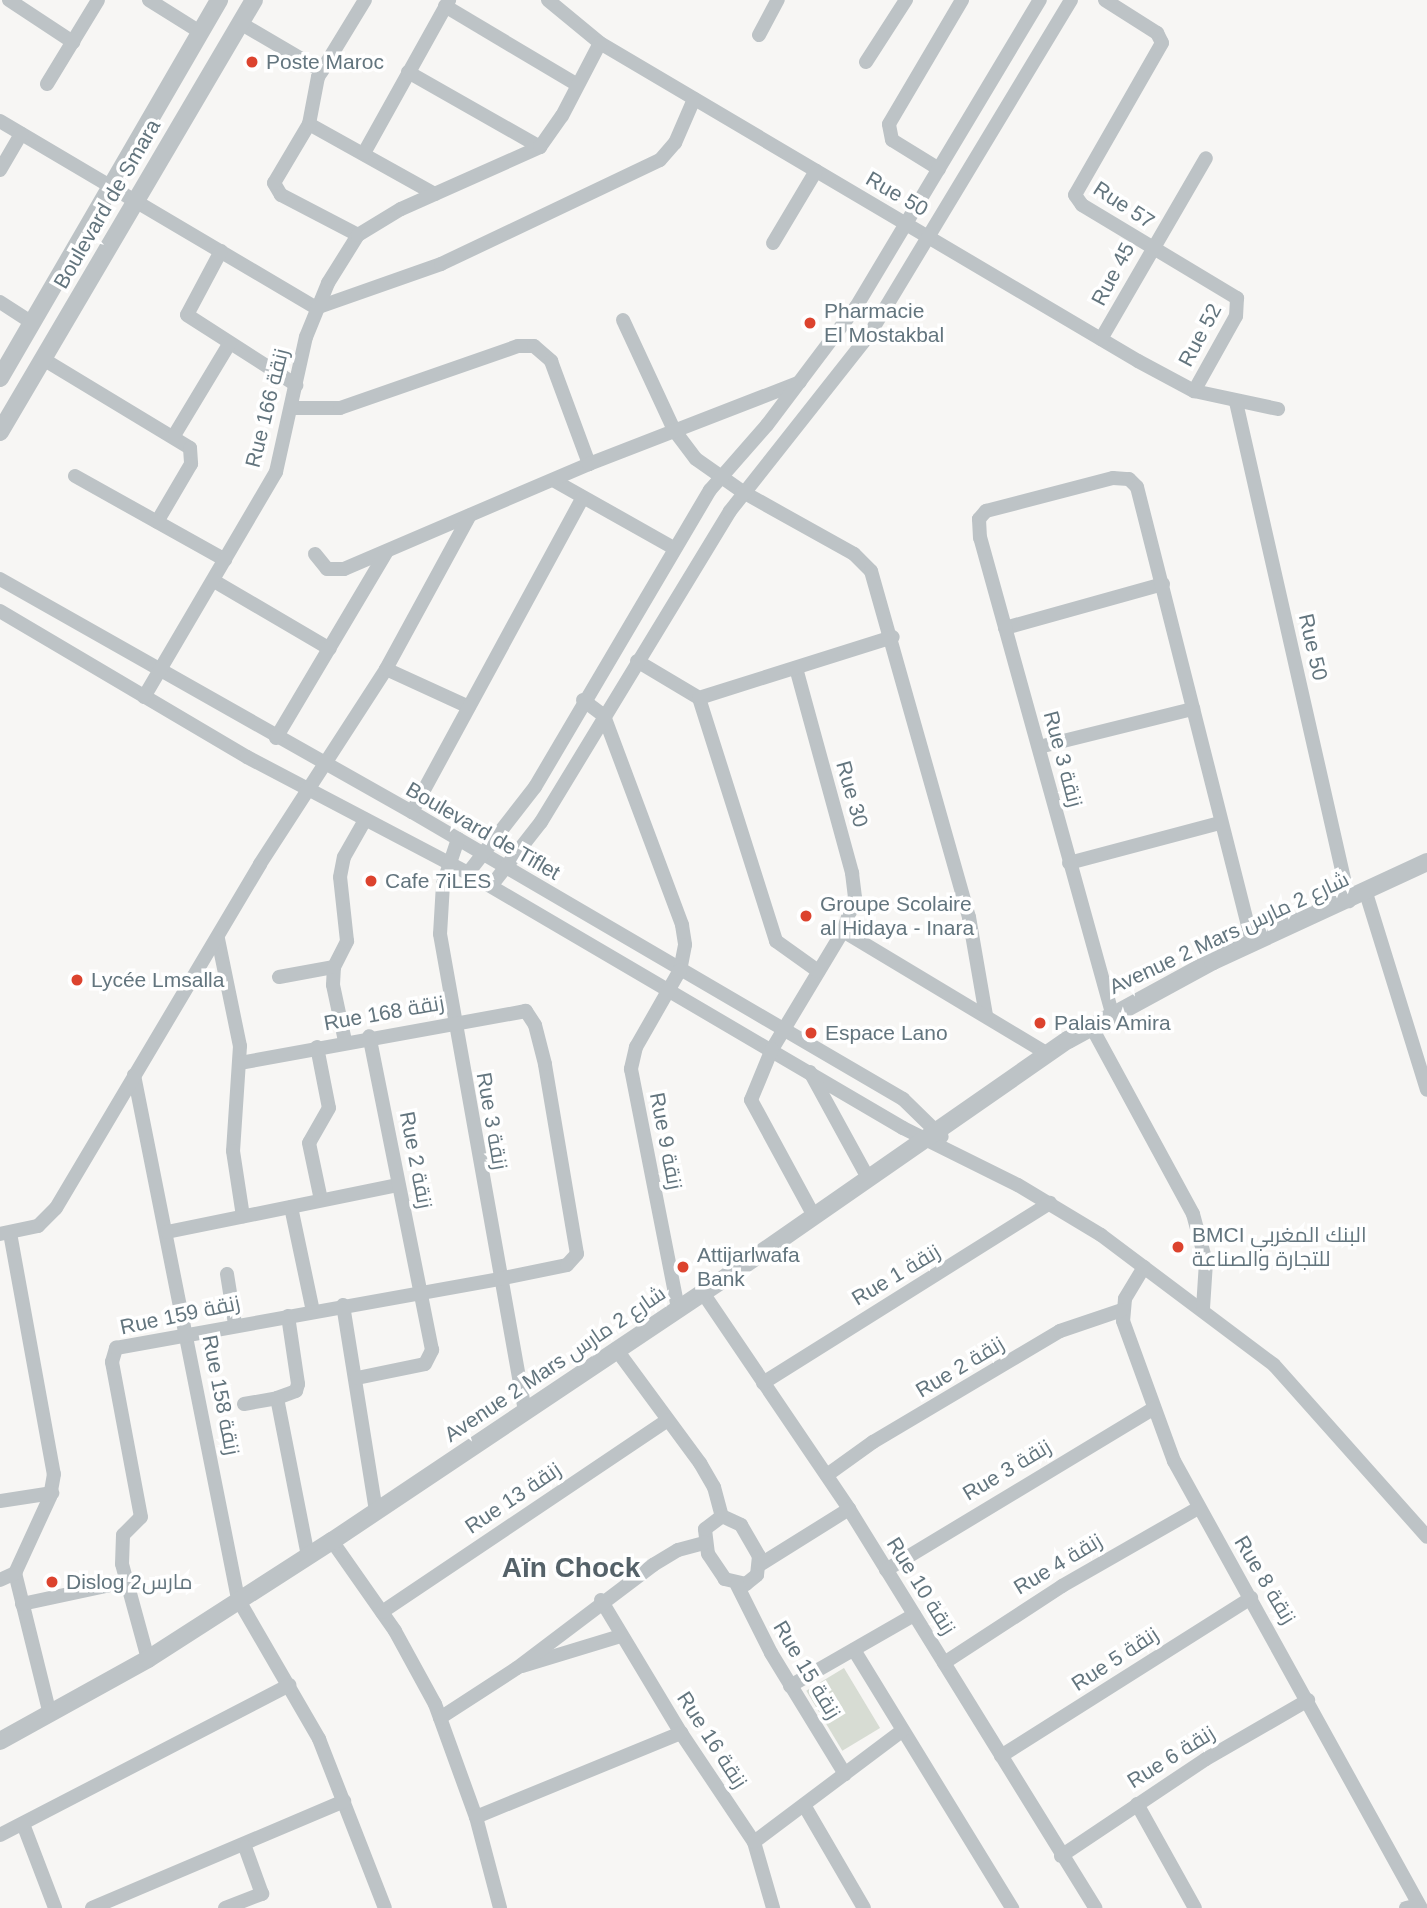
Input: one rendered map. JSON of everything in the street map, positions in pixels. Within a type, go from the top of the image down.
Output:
[{"type":"street","points":[[9,0],[73,42]]},
{"type":"street","points":[[47,84],[98,0]]},
{"type":"street","points":[[149,0],[200,32]]},
{"type":"street","name":"Boulevard de Smara","points":[[0,378],[219,0]]},
{"type":"street","name":"Boulevard de Smara","points":[[0,432],[254,0]]},
{"type":"street","points":[[365,0],[322,71],[309,124],[276,175],[275,188],[358,235],[435,194],[540,147],[562,116],[576,84],[600,43]]},
{"type":"street","name":"Rue 50","points":[[548,0],[600,43],[1101,339],[1194,390],[1236,402],[1278,409]]},
{"type":"street","points":[[759,35],[778,0]]},
{"type":"street","points":[[866,62],[906,0]]},
{"type":"street","points":[[939,169],[892,139],[890,124],[962,0]]},
{"type":"street","points":[[468,873],[535,788],[672,547],[720,477],[836,336],[907,224],[1040,0]]},
{"type":"street","points":[[491,886],[541,822],[637,661],[743,492],[835,383],[930,238],[1071,0]]},
{"type":"street","name":"Rue 57","points":[[1105,0],[1161,38],[1159,54],[1074,195],[1082,205],[1237,298]]},
{"type":"street","points":[[364,153],[447,3],[576,84]]},
{"type":"street","points":[[240,23],[322,71]]},
{"type":"street","points":[[408,72],[540,147]]},
{"type":"street","points":[[0,121],[316,308],[441,264],[660,160],[675,143],[694,99]]},
{"type":"street","points":[[309,124],[435,194]]},
{"type":"street","points":[[0,170],[21,134]]},
{"type":"street","name":"Rue 45","points":[[1101,339],[1151,247],[1206,158]]},
{"type":"street","points":[[773,243],[816,171]]},
{"type":"street","name":"Rue 166 زنقة","points":[[144,697],[276,472],[316,308],[358,235]]},
{"type":"street","points":[[221,251],[186,313],[296,385]]},
{"type":"street","name":"Rue 52","points":[[1194,390],[1236,316],[1237,298]]},
{"type":"street","points":[[0,303],[32,323]]},
{"type":"street","points":[[623,320],[674,430],[696,459],[743,492],[864,562],[893,638],[969,917],[986,1015]]},
{"type":"street","points":[[175,434],[230,343]]},
{"type":"street","points":[[293,408],[340,408],[499,352],[534,346],[551,361],[589,464]]},
{"type":"street","points":[[43,359],[175,434],[188,445],[192,458],[156,522]]},
{"type":"street","points":[[316,554],[333,570],[387,551],[589,464],[801,381]]},
{"type":"street","name":"Rue 50","points":[[1236,402],[1357,897]]},
{"type":"street","points":[[75,476],[225,560]]},
{"type":"street","name":"Rue 3 زنقة","points":[[1112,1013],[980,538],[981,515],[1098,481],[1129,479],[1145,509],[1163,584]]},
{"type":"street","points":[[553,480],[672,547]]},
{"type":"street","points":[[412,812],[583,499]]},
{"type":"street","points":[[50,1714],[15,1573],[52,1493],[52,1466],[5,1233],[31,1229],[49,1216],[306,791],[386,669],[470,515]]},
{"type":"street","points":[[276,738],[387,551]]},
{"type":"street","name":"Boulevard de Tiflet","points":[[0,579],[323,765],[485,854],[903,1099],[931,1135]]},
{"type":"street","points":[[214,581],[330,649]]},
{"type":"street","points":[[1005,628],[1163,584],[1219,823],[1252,943]]},
{"type":"street","name":"Boulevard de Tiflet","points":[[0,611],[306,791],[468,873],[809,1071],[931,1135]]},
{"type":"street","points":[[699,698],[893,638]]},
{"type":"street","points":[[637,661],[699,698],[775,937],[788,953],[818,971]]},
{"type":"street","name":"Rue 30","points":[[796,668],[855,888],[844,931],[772,1049],[752,1090],[752,1107],[813,1214]]},
{"type":"street","points":[[386,669],[469,707]]},
{"type":"street","points":[[583,700],[604,716],[682,925],[685,945],[680,970]]},
{"type":"street","points":[[1038,747],[1192,709]]},
{"type":"street","points":[[345,1041],[335,997],[334,967],[347,941],[341,868],[365,820]]},
{"type":"street","points":[[1069,863],[1219,823]]},
{"type":"street","name":"Rue 3 زنقة","points":[[458,839],[449,863],[439,917],[453,1022],[525,1410]]},
{"type":"street","name":"Avenue 2 Mars شارع 2 مارس","points":[[0,1741],[148,1659],[332,1541],[702,1293],[1046,1053],[1112,1013],[1252,943],[1357,897],[1427,862]]},
{"type":"street","points":[[1357,897],[1424,1073],[1427,1090]]},
{"type":"street","points":[[844,931],[1046,1053]]},
{"type":"street","points":[[218,939],[242,1063],[233,1151],[243,1216]]},
{"type":"street","points":[[279,977],[334,967]]},
{"type":"street","name":"Rue 9 زنقة","points":[[678,1309],[631,1069],[636,1047],[680,970]]},
{"type":"street","name":"Rue 168 زنقة","points":[[242,1063],[369,1036],[517,1010],[531,1016],[545,1064],[577,1242],[573,1262]]},
{"type":"street","points":[[1091,1026],[1193,1214],[1206,1262],[1203,1308]]},
{"type":"street","name":"Rue 2 زنقة","points":[[357,1378],[431,1359],[421,1293],[369,1036]]},
{"type":"street","points":[[317,1047],[329,1108],[309,1143],[321,1200]]},
{"type":"street","points":[[809,1071],[868,1178]]},
{"type":"street","name":"Rue 158 زنقة","points":[[134,1075],[238,1599],[319,1739],[385,1908]]},
{"type":"street","points":[[931,1135],[950,1149],[1050,1203],[1203,1308],[1287,1378],[1427,1537]]},
{"type":"street","points":[[167,1232],[398,1185]]},
{"type":"street","name":"Rue 1 زنقة","points":[[763,1383],[1050,1203]]},
{"type":"street","points":[[291,1207],[313,1311]]},
{"type":"street","name":"Rue 159 زنقة","points":[[148,1659],[125,1581],[121,1538],[139,1522],[140,1507],[113,1355],[126,1343],[499,1279],[573,1262]]},
{"type":"street","points":[[1122,1310],[1144,1266]]},
{"type":"street","points":[[227,1274],[235,1324]]},
{"type":"street","name":"Rue 10 زنقة","points":[[702,1293],[849,1509],[1095,1908]]},
{"type":"street","points":[[343,1305],[357,1378],[376,1510]]},
{"type":"street","name":"Rue 2 زنقة","points":[[827,1475],[873,1442],[1053,1336],[1087,1319],[1122,1310]]},
{"type":"street","name":"Rue 8 زنقة","points":[[1122,1310],[1153,1409],[1198,1508],[1308,1700],[1415,1907]]},
{"type":"street","points":[[244,1404],[296,1391],[298,1384],[288,1316]]},
{"type":"street","points":[[616,1349],[708,1476],[722,1516],[741,1525],[761,1564]]},
{"type":"street","points":[[276,1398],[308,1556]]},
{"type":"street","name":"Rue 3 زنقة","points":[[886,1570],[1153,1409]]},
{"type":"street","name":"Rue 13 زنقة","points":[[382,1612],[668,1420]]},
{"type":"street","points":[[0,1501],[52,1493]]},
{"type":"street","name":"Rue 4 زنقة","points":[[944,1663],[1062,1586],[1198,1508]]},
{"type":"street","points":[[722,1516],[708,1524],[705,1543],[718,1571],[737,1585],[752,1580],[761,1564],[849,1509]]},
{"type":"street","points":[[332,1541],[382,1612],[440,1718],[476,1817],[500,1908]]},
{"type":"street","points":[[440,1718],[517,1668],[601,1600],[672,1553],[705,1543]]},
{"type":"street","points":[[0,1580],[15,1573]]},
{"type":"street","points":[[22,1604],[125,1581]]},
{"type":"street","name":"Rue 15 زنقة","points":[[737,1585],[790,1686],[845,1774]]},
{"type":"street","name":"Rue 5 زنقة","points":[[1001,1756],[1251,1598]]},
{"type":"street","name":"Rue 16 زنقة","points":[[601,1600],[681,1733],[754,1842],[773,1908]]},
{"type":"street","points":[[790,1686],[914,1615]]},
{"type":"street","points":[[517,1668],[621,1636]]},
{"type":"street","points":[[854,1650],[1012,1908]]},
{"type":"street","points":[[0,1835],[289,1685]]},
{"type":"street","name":"Rue 6 زنقة","points":[[1061,1856],[1137,1804],[1308,1700]]},
{"type":"street","points":[[754,1842],[902,1731]]},
{"type":"street","points":[[476,1817],[681,1733]]},
{"type":"street","points":[[92,1908],[245,1847],[344,1801]]},
{"type":"street","points":[[1137,1804],[1195,1908]]},
{"type":"street","points":[[804,1805],[864,1908]]},
{"type":"street","points":[[23,1824],[55,1908]]},
{"type":"street","points":[[225,1908],[262,1894],[245,1847]]},
{"type":"shaded area","points":[[844,1668],[880,1728],[842,1751],[806,1691]]},
{"type":"place","name":"Poste Maroc","points":[[252,62]]},
{"type":"place","name":"Pharmacie El Mostakbal","points":[[810,323]]},
{"type":"place","name":"Cafe 7iLES","points":[[371,881]]},
{"type":"place","name":"Groupe Scolaire al Hidaya - Inara","points":[[806,916]]},
{"type":"place","name":"Lycée Lmsalla","points":[[77,980]]},
{"type":"place","name":"Palais Amira","points":[[1040,1023]]},
{"type":"place","name":"Espace Lano","points":[[811,1033]]},
{"type":"place","name":"BMCI البنك المغربي للتجارة والصناعة","points":[[1178,1247]]},
{"type":"place","name":"Attijarlwafa Bank","points":[[683,1267]]},
{"type":"place","name":"Dislog 2مارس","points":[[52,1582]]},
{"type":"district","name":"Aïn Chock","points":[[571,1568]]}]
